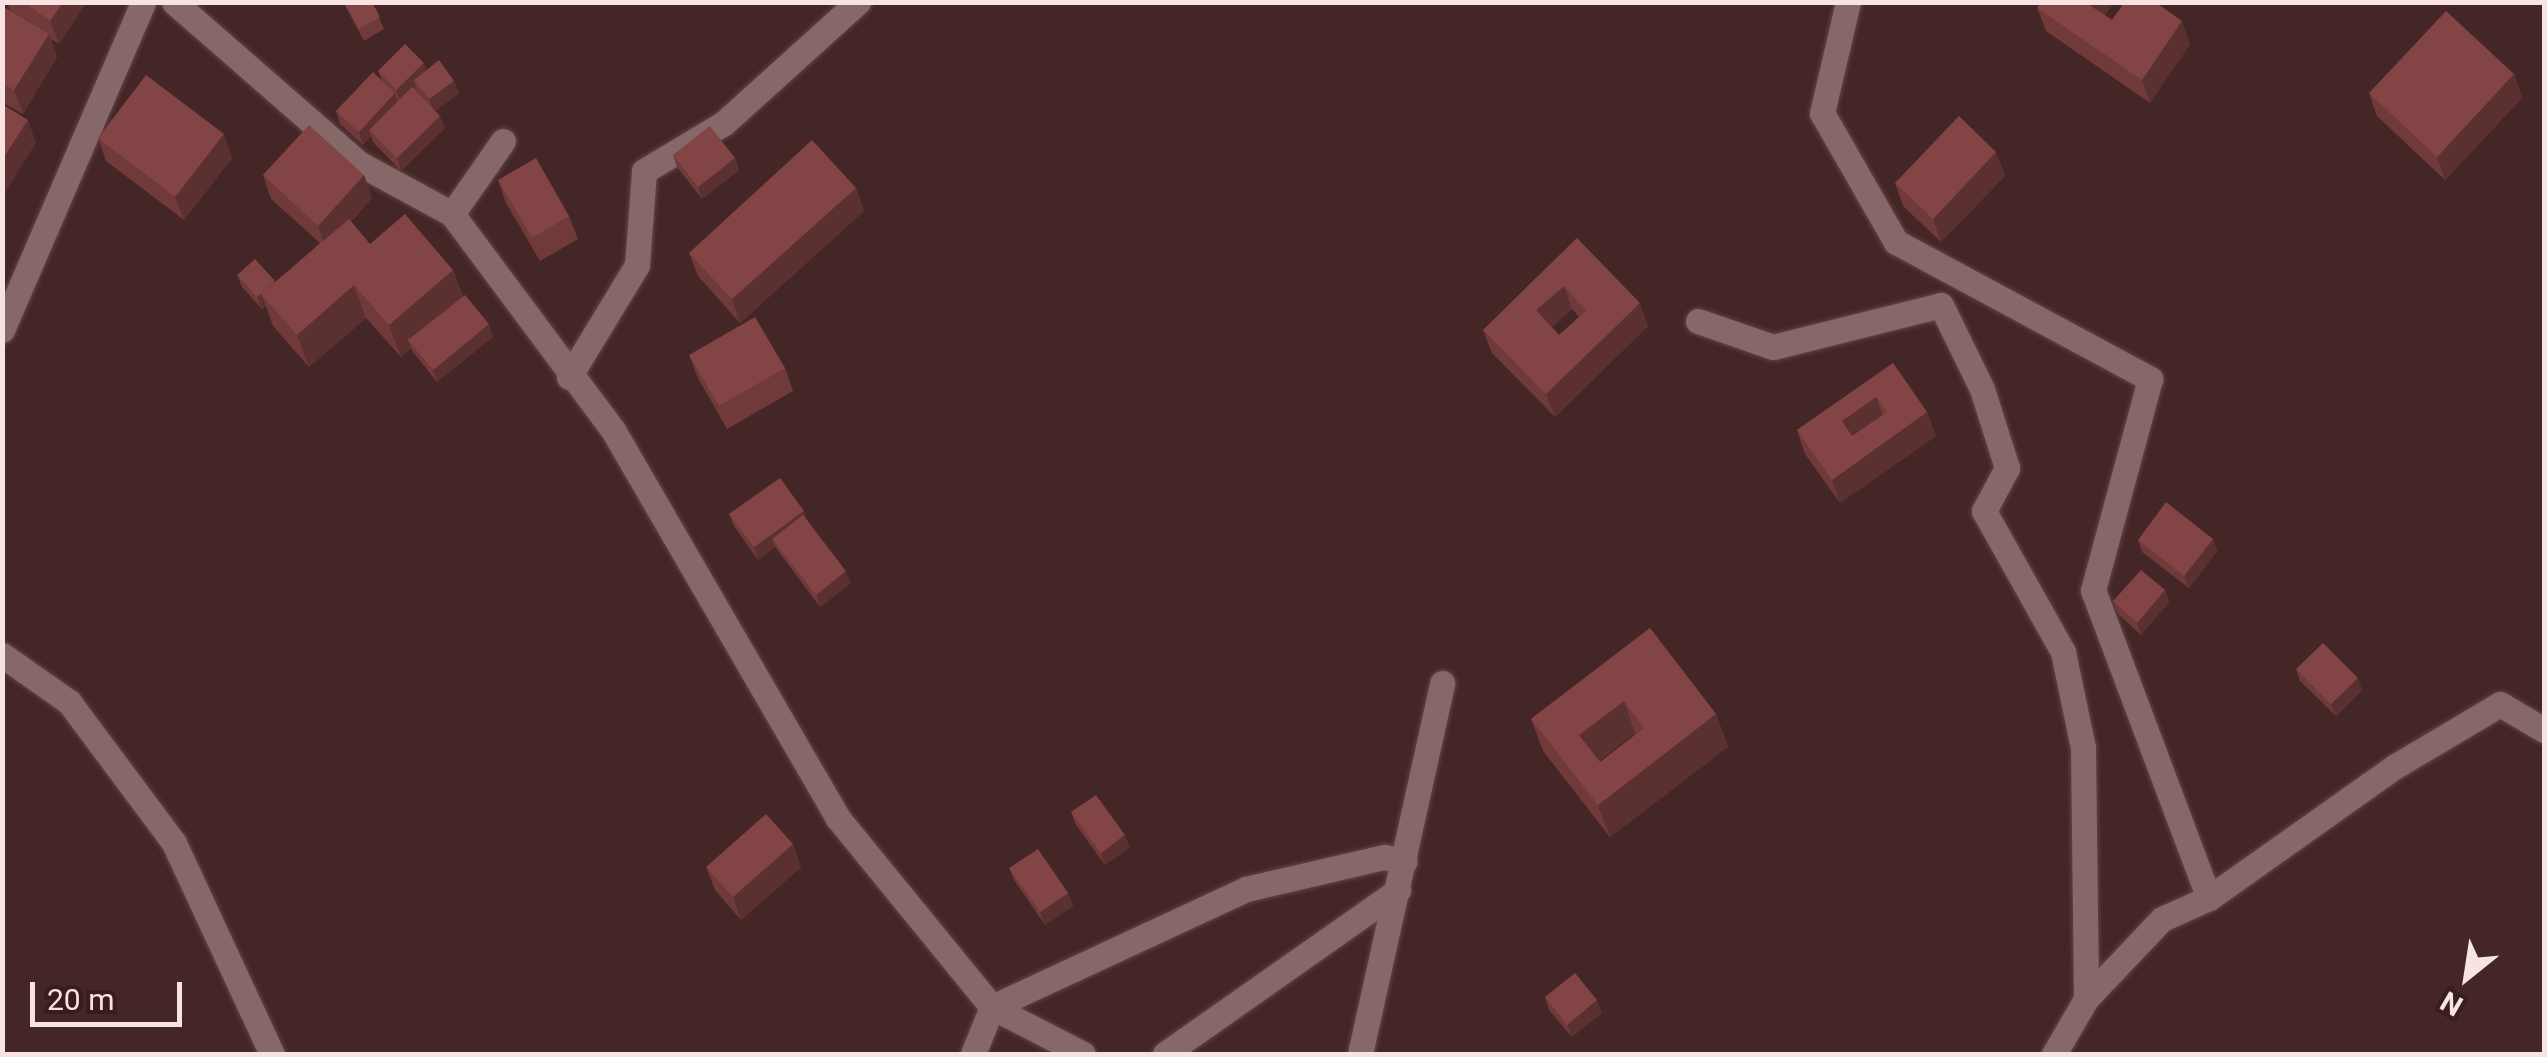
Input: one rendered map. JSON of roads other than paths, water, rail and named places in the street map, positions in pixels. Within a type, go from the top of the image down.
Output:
[{"type":"street","points":[[2,330],[144,2]]},
{"type":"street","points":[[174,2],[360,164],[452,214],[569,376],[613,430],[838,816],[992,1007],[1083,1054]]},
{"type":"street","points":[[569,376],[637,265],[644,172],[724,124],[858,2]]},
{"type":"street","points":[[1848,2],[1822,113],[1896,242],[2150,380],[2093,590],[2209,898]]},
{"type":"street","points":[[452,214],[504,141]]},
{"type":"street","points":[[1698,320],[1773,347],[1941,305],[1982,389],[2007,468],[1984,511],[2064,652],[2083,748],[2086,999]]},
{"type":"street","points":[[2,655],[69,702],[174,843],[272,1054]]},
{"type":"street","points":[[1360,1054],[1442,682]]},
{"type":"street","points":[[2054,1054],[2086,999],[2162,920],[2209,898],[2394,768],[2500,704],[2544,730]]},
{"type":"street","points":[[973,1054],[992,1007],[1246,889],[1384,857],[1405,861]]},
{"type":"street","points":[[1165,1054],[1398,890]]}]
